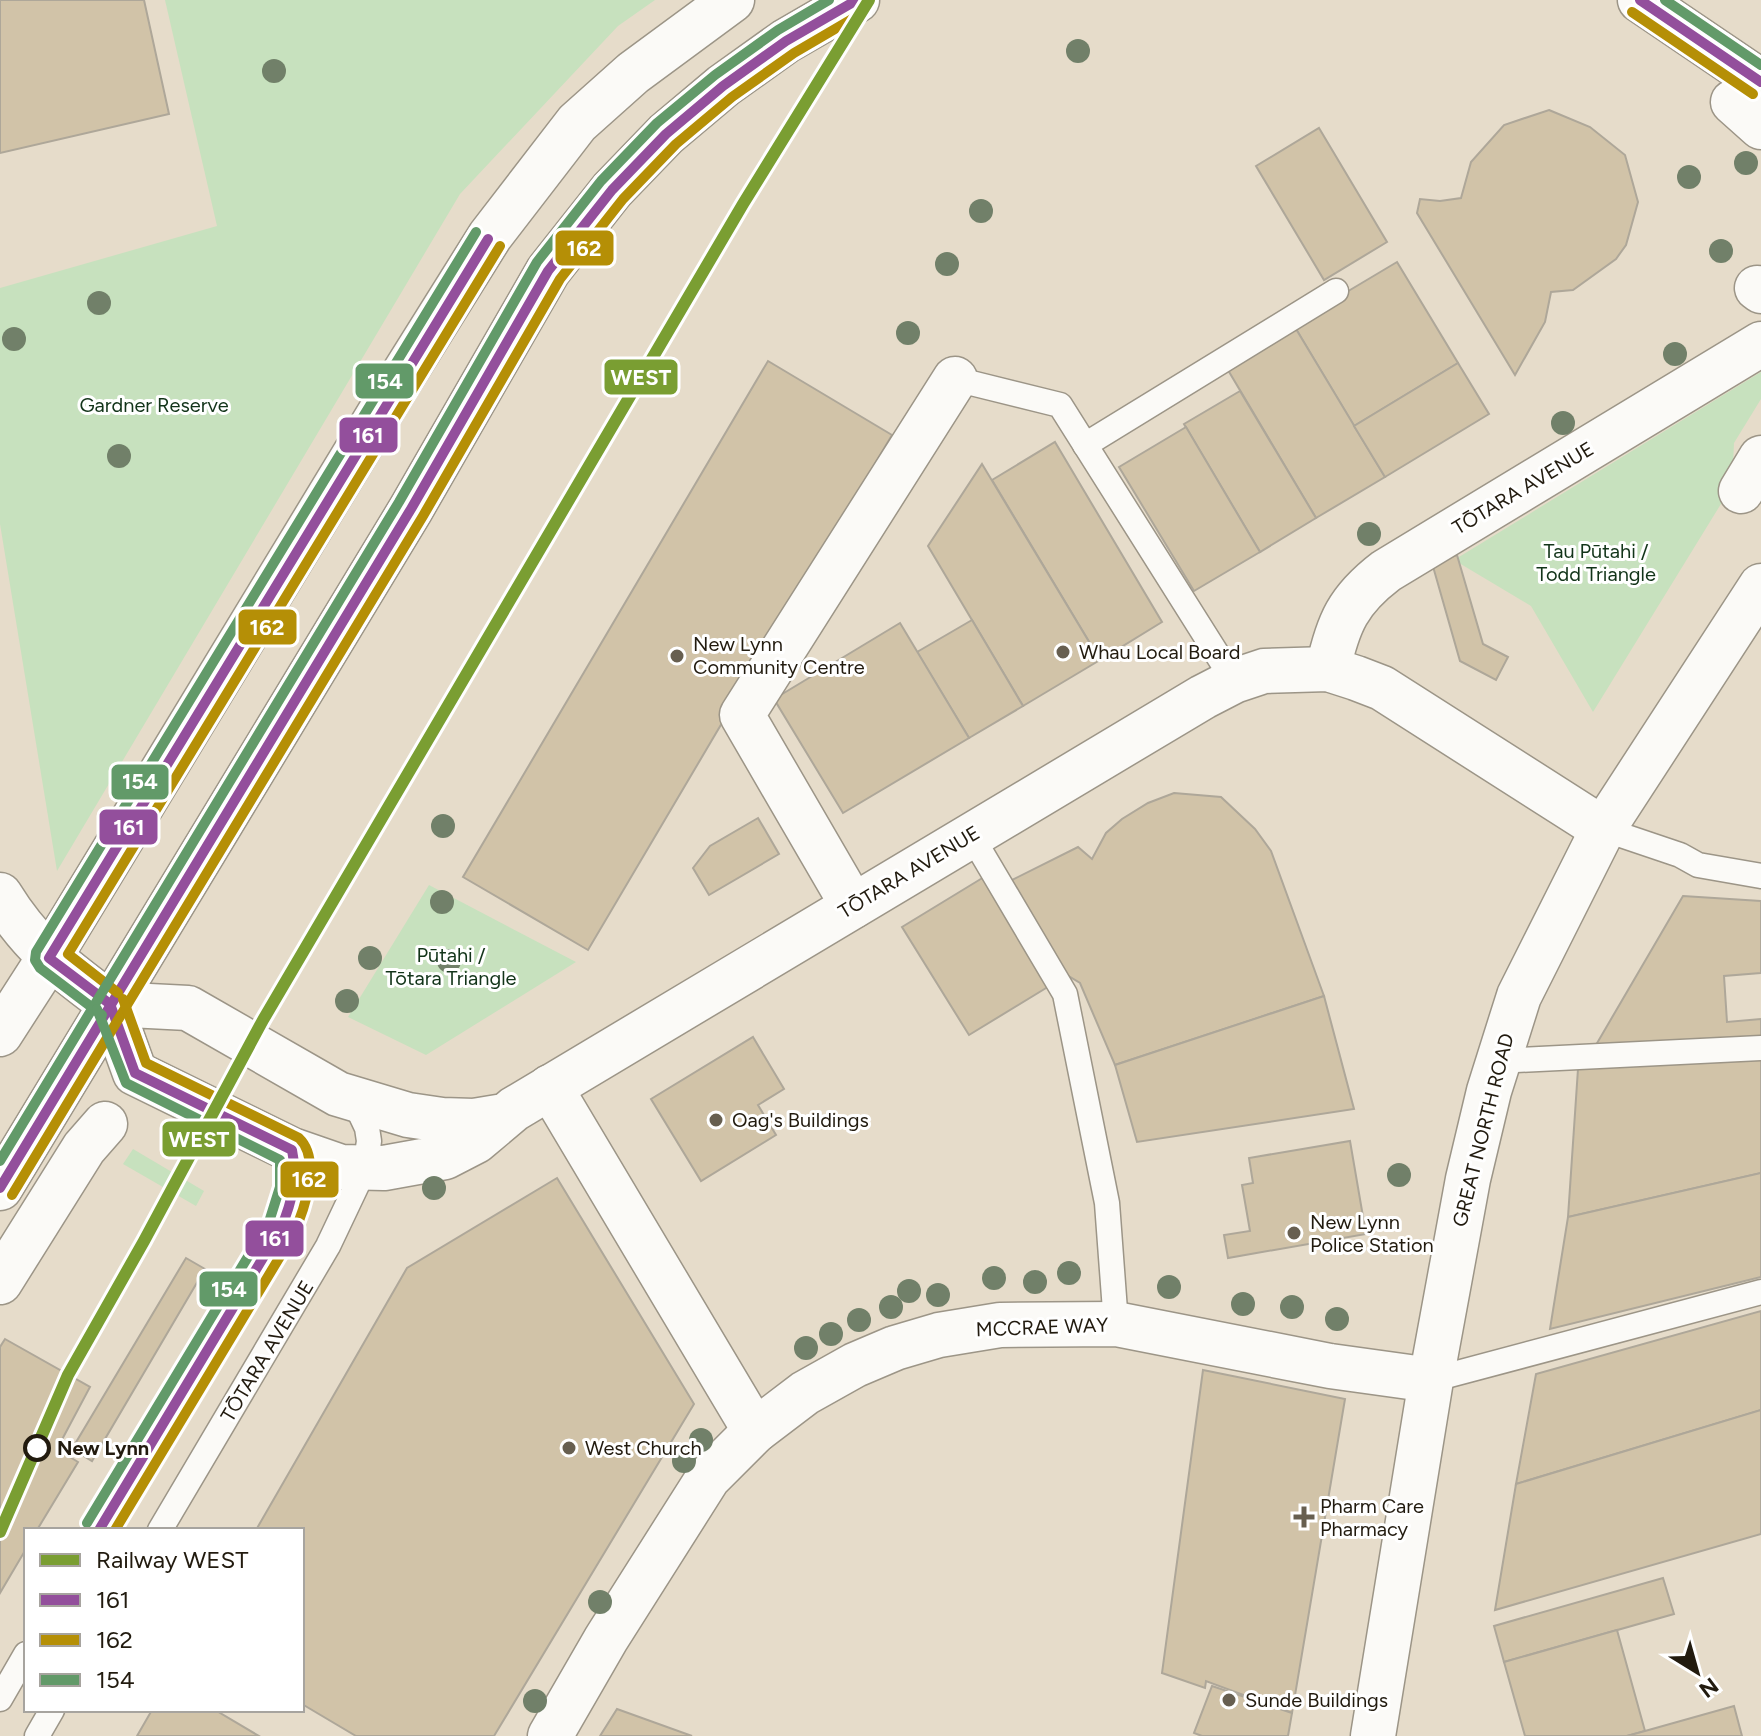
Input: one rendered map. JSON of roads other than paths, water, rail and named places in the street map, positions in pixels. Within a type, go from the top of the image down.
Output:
[{"type":"street","points":[[0,1034],[490,236],[577,123],[633,73],[732,0]]},
{"type":"street","points":[[0,1188],[411,509],[548,271],[612,190],[666,134],[723,86],[786,41],[857,0]]},
{"type":"street","points":[[1640,0],[1752,104]]},
{"type":"street","name":"TŌTARA AVENUE","points":[[1328,669],[1343,617],[1353,600],[1377,577],[1761,344]]},
{"type":"street","points":[[853,906],[742,715],[955,379]]},
{"type":"street","name":"GREAT NORTH ROAD","points":[[1373,1736],[1431,1380],[1468,1179],[1497,1061],[1519,996],[1603,829],[1761,586]]},
{"type":"street","name":"TŌTARA AVENUE","points":[[504,1116],[474,1121],[408,1115],[338,1094],[188,1008],[110,1004],[135,1073],[292,1150],[341,1167],[405,1165],[445,1157],[476,1141],[504,1116],[550,1087],[971,835],[1234,681],[1264,671],[1328,669],[1382,688],[1603,829]]},
{"type":"street","points":[[0,895],[24,931],[49,958],[110,1004]]},
{"type":"street","points":[[550,1087],[755,1431]]},
{"type":"street","points":[[0,1282],[84,1145]]},
{"type":"street","name":"MCCRAE WAY","points":[[550,1736],[606,1639],[708,1478],[755,1431],[805,1393],[855,1365],[939,1335],[1000,1325],[1116,1324],[1330,1366],[1431,1380]]},
{"type":"lane","points":[[1085,445],[1336,291]]},
{"type":"lane","points":[[955,379],[1060,405],[1234,681]]},
{"type":"lane","points":[[1603,829],[1680,855],[1698,865],[1761,876]]},
{"type":"lane","points":[[971,835],[1065,994],[1107,1203],[1116,1324]]},
{"type":"lane","points":[[1497,1061],[1761,1048]]},
{"type":"lane","name":"TŌTARA AVENUE","points":[[161,1528],[322,1257],[365,1168],[369,1141],[367,1128],[359,1111],[338,1094]]},
{"type":"lane","points":[[100,1528],[281,1228],[293,1202],[296,1167],[292,1150]]},
{"type":"lane","points":[[1431,1380],[1761,1292]]},
{"type":"lane","points":[[0,1699],[24,1657]]},
{"type":"lane","points":[[37,1736],[51,1712]]},
{"type":"rail line","name":"WEST","points":[[0,1532],[68,1375],[263,1020],[743,204],[869,0]]},
{"type":"place","name":"Whau Local Board","points":[[1063,652]]},
{"type":"place","name":"New Lynn Community Centre","points":[[677,656]]},
{"type":"place","name":"Oag's Buildings","points":[[716,1120]]},
{"type":"place","name":"New Lynn Police Station","points":[[1294,1233]]},
{"type":"place","name":"New Lynn","points":[[37,1448]]},
{"type":"place","name":"West Church","points":[[569,1448]]},
{"type":"place","name":"Pharm Care Pharmacy","points":[[1304,1517]]},
{"type":"place","name":"Sunde Buildings","points":[[1229,1700]]},
{"type":"park label","name":"Gardner Reserve","points":[[154,405]]},
{"type":"park label","name":"Tau Pūtahi / Todd Triangle","points":[[1596,562]]},
{"type":"park label","name":"Pūtahi / Tōtara Triangle","points":[[451,966]]}]
